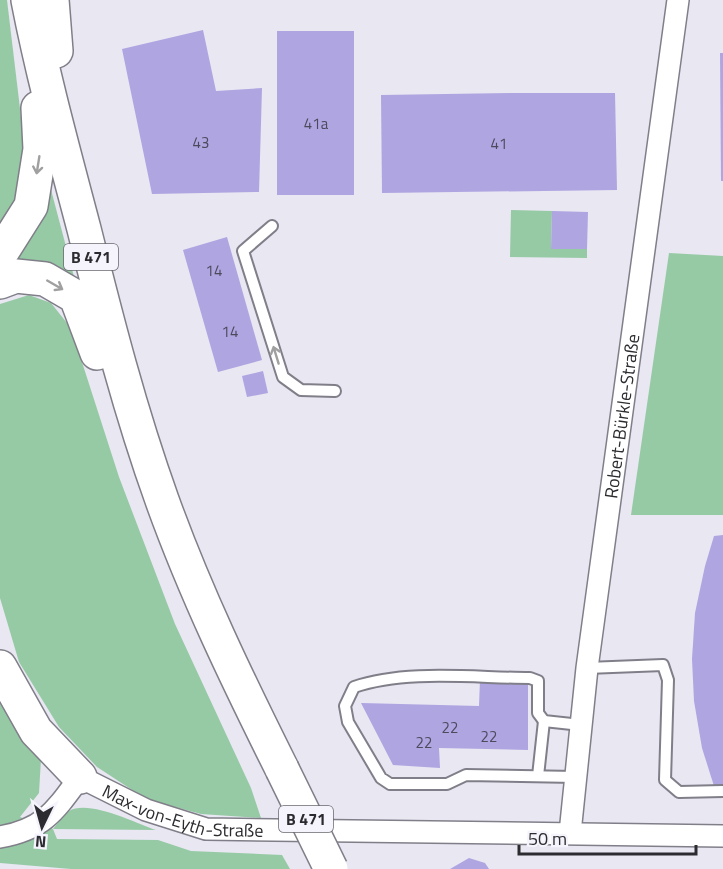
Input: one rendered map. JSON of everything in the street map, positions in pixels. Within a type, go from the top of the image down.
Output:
[{"type":"highway","name":"B 471","points":[[28,0],[53,109],[129,405],[162,502],[233,670],[331,869]]},
{"type":"highway","points":[[52,0],[57,70],[53,109]]},
{"type":"highway","points":[[0,255],[32,206],[40,150],[37,44]]},
{"type":"highway","points":[[0,282],[16,276],[45,279],[75,297],[96,351],[129,405]]},
{"type":"highway","points":[[0,667],[36,731],[80,777]]},
{"type":"street","name":"Robert-Bürkle-Straße","points":[[570,833],[587,668],[678,0]]},
{"type":"street","name":"Max-von-Eyth-Straße","points":[[80,777],[146,810],[206,829],[723,836]]},
{"type":"street","points":[[0,837],[22,833],[52,815],[80,777]]},
{"type":"lane","points":[[272,226],[243,251],[283,376],[301,390],[335,391]]},
{"type":"lane","points":[[587,668],[663,665],[668,680],[665,780],[679,792],[723,791]]},
{"type":"lane","points":[[538,776],[544,721],[538,713],[538,681],[530,678],[398,678],[374,681],[354,687],[345,706],[348,722],[381,777],[390,784],[447,784],[466,776],[576,777]]},
{"type":"lane","points":[[544,721],[581,725]]},
{"type":"green space","points":[[0,0],[7,0],[27,167],[23,192],[0,233]]},
{"type":"green space","points":[[50,186],[77,288],[0,266]]},
{"type":"green space","points":[[511,210],[552,211],[551,249],[587,249],[587,258],[510,257]]},
{"type":"green space","points":[[669,253],[723,256],[723,515],[631,515]]},
{"type":"green space","points":[[29,295],[51,303],[71,328],[119,477],[175,624],[251,788],[261,818],[201,814],[146,799],[97,767],[59,727],[19,662],[0,598],[0,304]]},
{"type":"green space","points":[[0,696],[41,759],[39,793],[20,817],[53,829],[57,839],[158,840],[191,851],[282,855],[290,869],[71,869],[0,863]]},
{"type":"green space","points":[[88,808],[112,813],[156,830],[53,829],[69,811]]},
{"type":"building","points":[[203,30],[216,91],[262,88],[259,192],[152,194],[122,49]]},
{"type":"building","points":[[277,31],[354,31],[354,195],[277,195]]},
{"type":"building","points":[[720,53],[723,53],[723,181],[721,181]]},
{"type":"building","points":[[615,93],[617,190],[382,193],[381,95]]},
{"type":"building","points":[[552,211],[588,212],[587,249],[551,249]]},
{"type":"building","points":[[227,237],[262,360],[218,372],[183,250]]},
{"type":"building","points":[[263,371],[268,393],[247,397],[242,376]]},
{"type":"building","points":[[723,535],[723,786],[714,786],[702,748],[694,701],[692,659],[695,613],[705,566],[714,536]]},
{"type":"building","points":[[480,680],[528,681],[528,750],[439,748],[440,768],[393,765],[361,703],[479,706]]},
{"type":"building","points":[[469,858],[485,863],[489,869],[450,869]]}]
